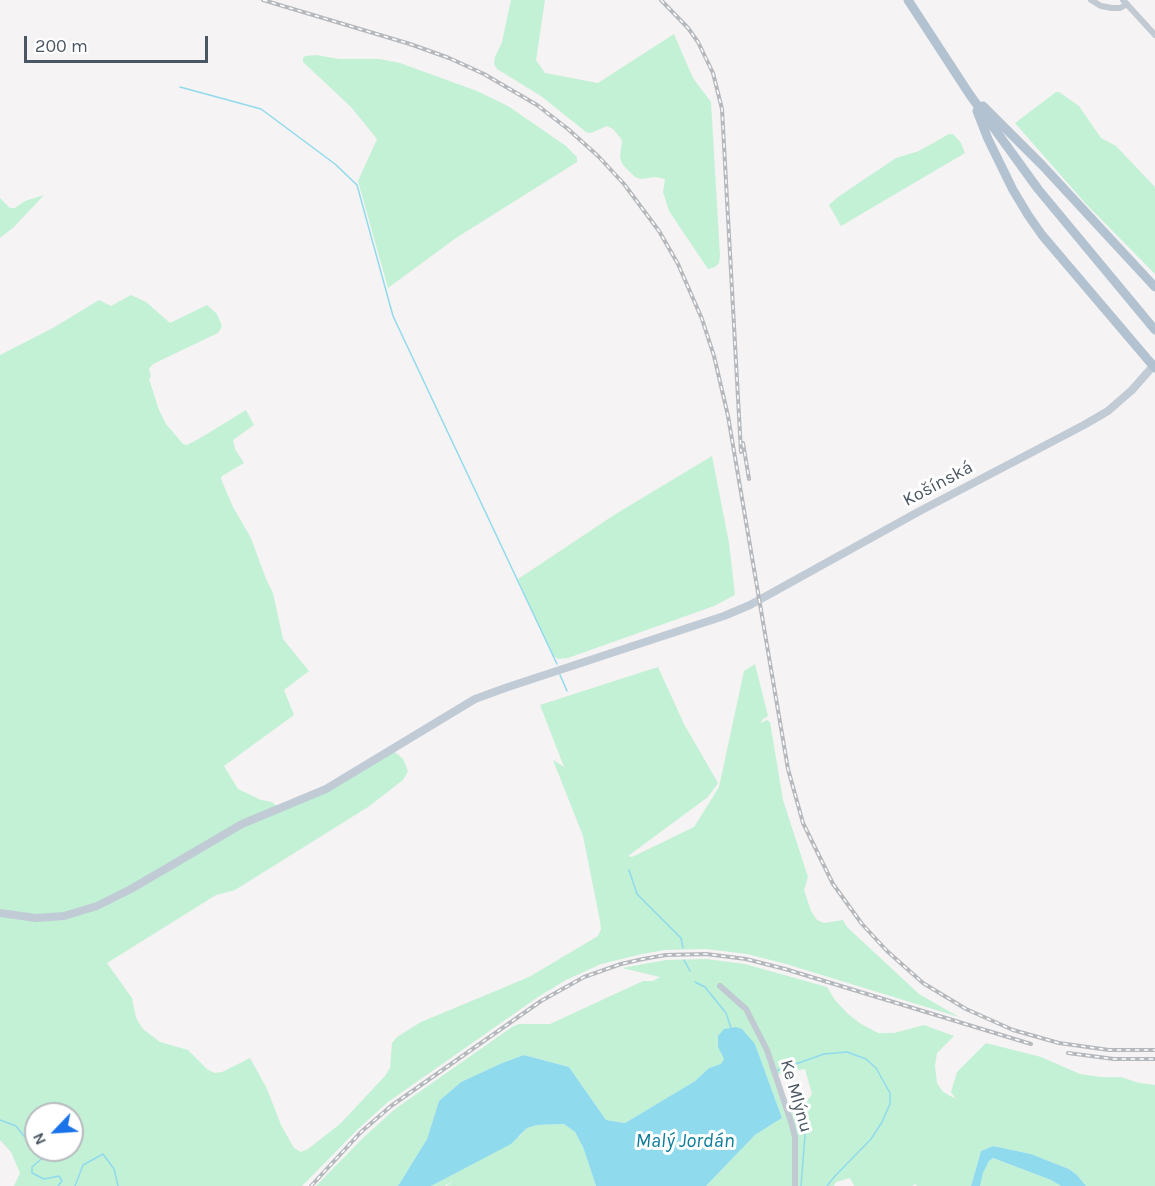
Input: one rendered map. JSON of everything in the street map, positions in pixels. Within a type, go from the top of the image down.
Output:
[{"type":"main road","points":[[908,0],[970,94],[1038,189],[1155,330]]},
{"type":"main road","points":[[970,94],[1012,134],[1155,287]]},
{"type":"main road","points":[[970,94],[987,139],[1012,190],[1028,215],[1042,235],[1154,366]]},
{"type":"street","points":[[1091,0],[1108,8],[1117,8],[1125,2],[1155,35]]},
{"type":"street","name":"Košínská","points":[[0,914],[26,918],[64,916],[97,906],[242,824],[326,789],[475,699],[724,616],[763,598],[1108,411],[1154,366]]},
{"type":"street","name":"Ke Mlýnu","points":[[720,986],[746,1009],[767,1050],[793,1131],[795,1186]]},
{"type":"green space","points":[[511,0],[545,0],[536,60],[545,73],[598,83],[674,34],[693,78],[711,102],[720,256],[719,263],[715,267],[708,269],[669,211],[663,192],[665,179],[635,177],[623,165],[620,158],[622,140],[613,129],[607,126],[591,133],[586,132],[541,96],[497,69],[494,64],[495,57],[502,42]]},
{"type":"green space","points":[[316,55],[339,59],[379,59],[400,63],[477,91],[508,106],[566,146],[577,157],[577,162],[456,238],[388,288],[358,181],[377,139],[351,107],[303,62],[305,56]]},
{"type":"green space","points":[[1056,92],[1079,106],[1101,138],[1116,146],[1155,187],[1155,274],[1086,204],[1015,123]]},
{"type":"green space","points":[[953,134],[961,143],[965,153],[841,226],[829,205],[838,197],[896,158],[919,151]]},
{"type":"green space","points":[[44,195],[14,227],[0,238],[0,198],[10,208],[15,208],[25,201]]},
{"type":"green space","points":[[131,295],[146,302],[170,323],[207,305],[217,314],[222,326],[218,333],[153,364],[149,369],[151,377],[149,379],[159,410],[166,424],[183,444],[187,445],[246,410],[254,425],[233,440],[235,449],[244,463],[222,476],[221,479],[233,507],[251,538],[273,593],[283,639],[309,671],[284,690],[294,715],[224,766],[238,789],[261,800],[272,802],[280,809],[395,752],[403,759],[408,771],[403,780],[368,807],[235,890],[216,895],[107,963],[132,998],[136,1018],[143,1029],[160,1042],[188,1050],[208,1070],[215,1073],[222,1072],[250,1058],[294,1148],[301,1152],[308,1149],[340,1124],[385,1076],[390,1068],[392,1043],[397,1037],[421,1022],[529,977],[598,936],[601,929],[600,921],[583,836],[553,760],[564,767],[540,705],[658,667],[684,724],[718,783],[708,797],[628,856],[632,857],[694,827],[719,787],[744,671],[755,664],[768,716],[761,723],[767,720],[770,722],[783,800],[808,877],[804,890],[811,911],[817,920],[824,923],[843,920],[847,927],[919,994],[959,1017],[747,954],[706,949],[665,950],[642,954],[601,964],[566,980],[538,997],[388,1102],[302,1186],[14,1186],[20,1173],[11,1152],[0,1140],[0,355],[53,328],[99,300],[111,306]]},
{"type":"green space","points":[[712,456],[729,543],[735,595],[714,606],[568,658],[558,659],[552,655],[518,579],[614,515]]},
{"type":"green space","points":[[706,959],[745,964],[827,987],[848,1014],[878,1033],[894,1033],[924,1025],[954,1036],[937,1053],[935,1066],[937,1083],[943,1092],[956,1099],[951,1092],[957,1072],[986,1043],[1041,1057],[1080,1074],[1121,1077],[1155,1085],[1155,1186],[1086,1186],[1069,1169],[1031,1154],[993,1146],[981,1151],[971,1186],[917,1186],[915,1184],[912,1186],[854,1186],[850,1178],[836,1182],[834,1186],[706,1186],[755,1135],[782,1118],[755,1044],[718,1046],[724,1059],[722,1064],[709,1068],[695,1081],[625,1123],[606,1120],[569,1067],[524,1055],[461,1082],[439,1101],[427,1139],[398,1186],[316,1186],[395,1109],[512,1027],[519,1024],[550,1024],[643,981],[653,981],[660,977],[622,968],[666,960]],"holes":[[[805,1069],[812,1094],[800,1111],[785,1112],[772,1075]]]},
{"type":"green space","points":[[564,1124],[575,1132],[583,1147],[596,1186],[447,1186],[454,1180],[445,1186],[431,1186],[520,1136],[527,1128],[537,1125]]},
{"type":"green space","points":[[993,1158],[1061,1186],[980,1186],[983,1173]]},
{"type":"water","name":"Malý Jordán","points":[[736,1027],[742,1029],[755,1044],[782,1118],[755,1135],[706,1186],[596,1186],[583,1147],[575,1132],[564,1124],[537,1125],[527,1128],[511,1144],[431,1186],[398,1186],[427,1139],[439,1101],[461,1082],[524,1055],[569,1067],[606,1120],[625,1123],[695,1081],[709,1068],[721,1064],[724,1059],[718,1047],[718,1036],[724,1029]]},
{"type":"water","points":[[993,1146],[1031,1154],[1069,1169],[1086,1186],[1061,1186],[993,1158],[983,1173],[980,1186],[971,1186],[981,1151]]},
{"type":"waterway","points":[[180,87],[261,109],[335,164],[357,185],[393,316],[557,664]]},
{"type":"waterway","points":[[560,675],[567,691]]},
{"type":"waterway","points":[[629,870],[637,894],[681,938],[683,948]]},
{"type":"waterway","points":[[684,960],[690,971]]},
{"type":"waterway","points":[[695,982],[705,987],[726,1013],[731,1028]]},
{"type":"waterway","points":[[776,1071],[824,1054],[847,1052],[866,1059],[876,1068],[890,1093],[890,1104],[871,1139],[827,1186]]},
{"type":"waterway","points":[[798,1118],[804,1124],[805,1135],[801,1186]]},
{"type":"waterway","points":[[0,1120],[16,1126],[24,1136]]},
{"type":"waterway","points":[[75,1186],[83,1165],[103,1154],[114,1169],[118,1186]]},
{"type":"waterway","points":[[38,1162],[32,1167],[32,1173],[44,1179],[59,1176],[62,1181],[58,1186]]},
{"type":"railway","points":[[263,0],[410,44],[484,74],[537,105],[568,129],[624,184],[659,231],[678,264],[702,319],[714,356],[728,416],[788,769],[803,823],[833,884],[862,924],[887,951],[923,983],[966,1009],[1013,1030],[1059,1043],[1109,1050],[1155,1050]]},
{"type":"railway","points":[[661,0],[698,42],[713,73],[722,109],[741,452]]},
{"type":"railway","points":[[743,443],[749,479]]},
{"type":"railway","points":[[311,1186],[361,1132],[391,1106],[541,1001],[584,977],[643,959],[666,955],[706,954],[746,959],[1031,1044]]},
{"type":"railway","points":[[1068,1053],[1114,1059],[1155,1059]]}]
